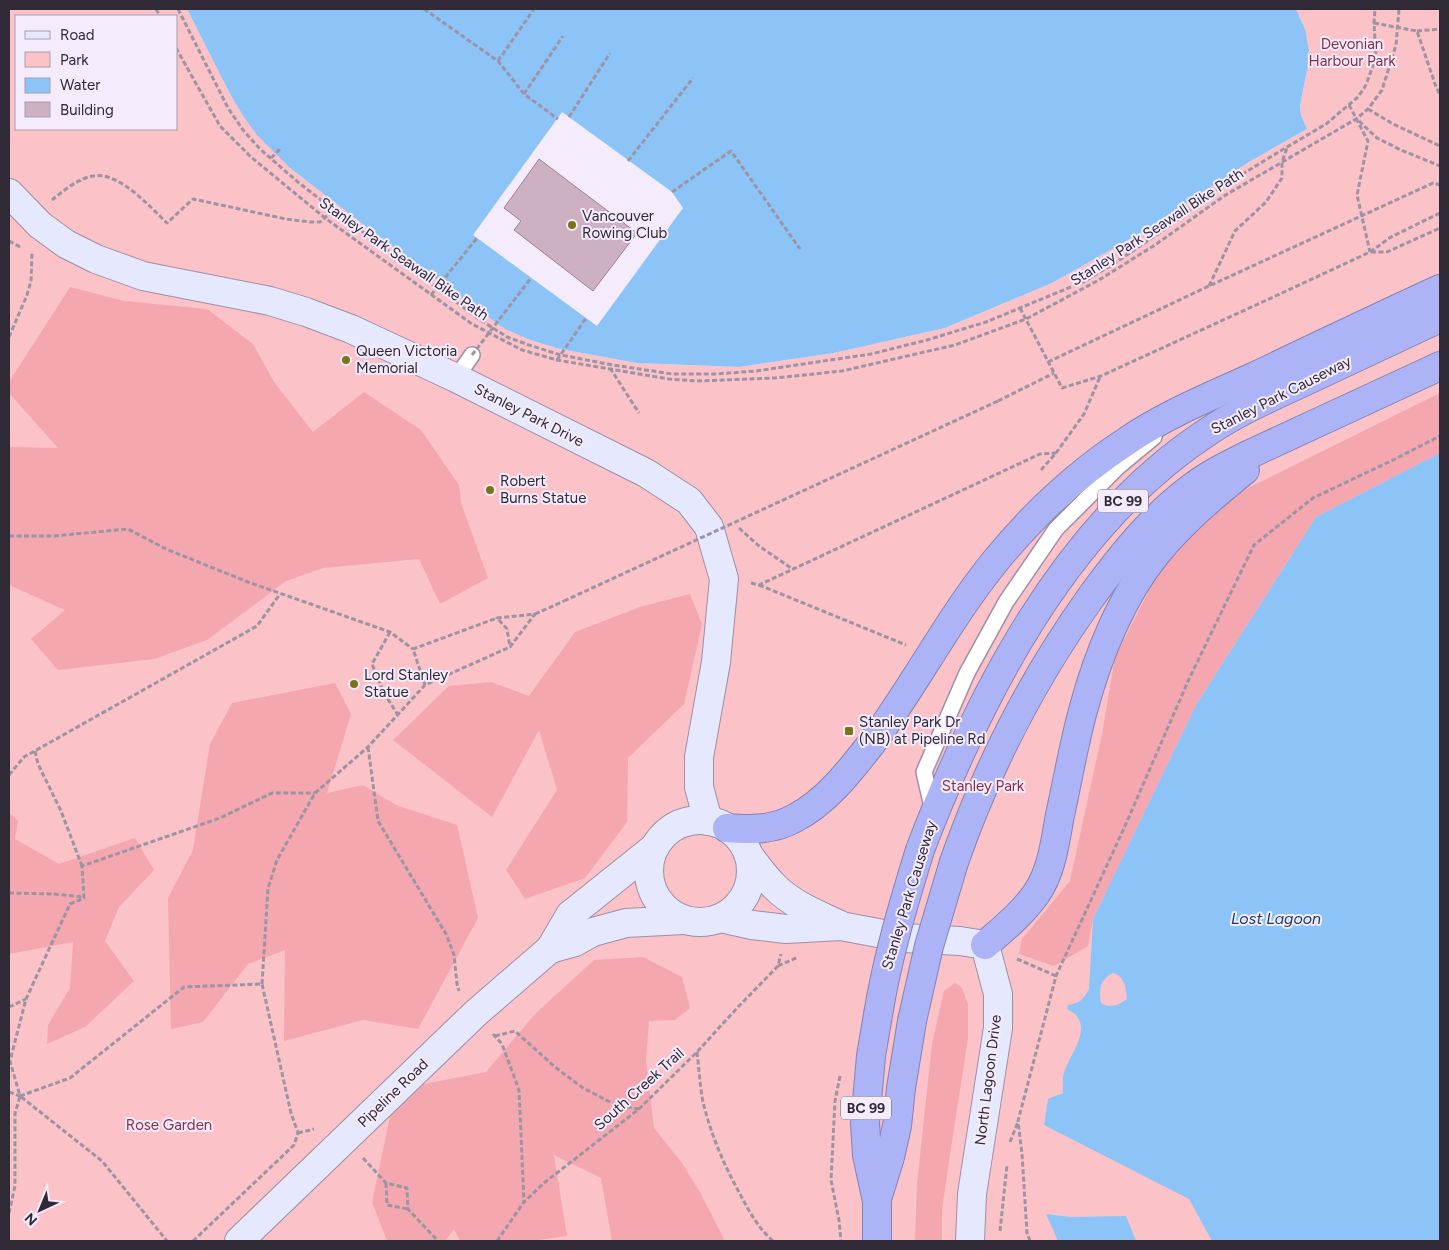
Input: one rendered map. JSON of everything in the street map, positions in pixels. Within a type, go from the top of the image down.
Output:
[{"type":"highway","points":[[718,825],[746,830],[779,825],[796,818],[832,790],[884,727],[988,570],[1032,519],[1089,468],[1128,440],[1167,418],[1440,289]]},
{"type":"highway","name":"Stanley Park Causeway","points":[[877,1241],[877,1200],[867,1155],[865,1123],[871,1056],[882,987],[899,918],[920,850],[934,814],[977,717],[1026,630],[1081,550],[1110,515],[1128,496],[1176,454],[1228,420],[1278,394],[1440,318]]},
{"type":"highway","name":"Stanley Park Causeway","points":[[877,1200],[890,1157],[912,1021],[929,946],[954,862],[980,795],[1026,699],[1072,624],[1114,565],[1151,524],[1191,488],[1219,470],[1440,366]]},
{"type":"highway","points":[[985,945],[1016,918],[1037,893],[1048,872],[1084,706],[1092,680],[1114,625],[1136,582],[1155,555],[1182,525],[1202,506],[1282,440]]},
{"type":"street","name":"Stanley Park Drive","points":[[9,192],[40,225],[66,244],[96,259],[143,276],[270,301],[351,329],[456,378],[646,473],[689,501],[709,527],[724,579],[716,662],[699,757],[699,787],[718,825]]},
{"type":"street","points":[[748,854],[751,875],[747,891],[740,903],[721,918],[702,922],[683,920],[668,912],[657,899],[650,884],[649,867],[655,847],[661,838],[678,826],[698,820],[718,825],[735,835],[774,887],[797,904],[841,926]]},
{"type":"street","name":"Pipeline Road","points":[[240,1241],[476,1012],[550,949],[570,914],[655,847]]},
{"type":"street","points":[[721,918],[752,925],[786,929],[841,926],[904,938],[960,941],[985,945]]},
{"type":"street","name":"Pipeline Road","points":[[550,949],[575,942],[593,932],[626,923],[683,920]]},
{"type":"street","name":"North Lagoon Drive","points":[[970,1241],[972,1194],[998,1028],[998,994],[985,945]]},
{"type":"lane","points":[[456,378],[472,355]]},
{"type":"lane","points":[[934,814],[924,772],[967,673],[1006,602],[1056,529],[1130,457],[1179,417],[1213,395]]},
{"type":"path","points":[[178,9],[228,108],[243,130],[271,158],[334,210],[476,318],[507,337],[561,355],[672,374],[715,374],[756,371],[871,354],[927,340],[986,322],[1083,282],[1165,229],[1218,188],[1326,124],[1350,105],[1366,85],[1376,56],[1375,9]]},
{"type":"path","points":[[424,9],[498,61],[524,94],[558,118]]},
{"type":"path","points":[[498,61],[534,9]]},
{"type":"path","name":"Stanley Park Seawall Bike Path","points":[[178,52],[220,126],[251,157],[325,218],[472,324],[522,350],[557,360],[669,379],[696,381],[774,378],[842,372],[955,345],[1026,319],[1099,280],[1155,245],[1224,196],[1356,119],[1368,109],[1382,90],[1396,45],[1399,9]]},
{"type":"path","points":[[1374,23],[1417,32],[1440,29]]},
{"type":"path","points":[[1417,32],[1440,95]]},
{"type":"path","points":[[524,94],[563,36]]},
{"type":"path","points":[[569,117],[610,53]]},
{"type":"path","points":[[628,160],[692,78]]},
{"type":"path","points":[[1350,105],[1368,141],[1356,195],[1370,252]]},
{"type":"path","points":[[1368,109],[1392,124],[1440,146]]},
{"type":"path","points":[[1356,119],[1377,138],[1440,166]]},
{"type":"path","points":[[1209,286],[1234,230],[1266,202],[1282,178],[1282,162],[1287,147]]},
{"type":"path","points":[[271,158],[280,148]]},
{"type":"path","points":[[672,192],[731,151],[800,249]]},
{"type":"path","points":[[50,202],[78,182],[92,176],[106,176],[131,189],[167,223],[193,199],[302,221],[320,222],[334,210]]},
{"type":"path","points":[[1048,362],[1433,183],[1440,185]]},
{"type":"path","points":[[1020,308],[1062,388],[1101,376],[1282,294],[1370,252],[1391,237],[1440,213]]},
{"type":"path","points":[[1370,252],[1387,252],[1440,228]]},
{"type":"path","points":[[431,295],[477,238]]},
{"type":"path","points":[[9,337],[31,281],[33,248]]},
{"type":"path","points":[[472,355],[531,278]]},
{"type":"path","points":[[557,360],[586,318]]},
{"type":"path","points":[[607,364],[639,413]]},
{"type":"path","points":[[413,650],[498,618],[535,614],[998,401],[1054,373]]},
{"type":"path","points":[[1038,474],[1056,453],[1084,414],[1101,376]]},
{"type":"path","points":[[1008,1145],[1018,1121],[1056,976],[1126,826],[1188,679],[1254,545],[1313,498],[1440,436]]},
{"type":"path","points":[[759,584],[1040,454],[1056,453]]},
{"type":"path","points":[[9,536],[53,536],[128,529],[166,549],[280,594],[390,632],[413,650],[425,685]]},
{"type":"path","points":[[724,579],[759,584],[908,646]]},
{"type":"path","points":[[9,774],[24,757],[34,751],[257,626],[280,594]]},
{"type":"path","points":[[193,1241],[294,1144],[298,1133],[291,1113],[262,984],[268,888],[277,860],[315,793],[368,747],[425,685],[510,647],[535,614]]},
{"type":"path","points":[[498,618],[507,629],[510,647]]},
{"type":"path","points":[[390,632],[372,664],[384,693],[398,715]]},
{"type":"path","points":[[368,747],[378,821],[446,934],[454,955],[457,984],[460,993]]},
{"type":"path","points":[[34,751],[38,764],[61,811],[82,866],[84,898]]},
{"type":"path","points":[[82,866],[220,818],[272,793],[315,793]]},
{"type":"path","points":[[9,893],[54,894],[84,898]]},
{"type":"path","points":[[9,1212],[15,1186],[15,1114],[20,1096],[10,1061],[26,998],[70,904],[84,898]]},
{"type":"path","name":"South Creek Trail","points":[[497,1241],[524,1202],[544,1183],[639,1109],[697,1052],[778,966],[782,952]]},
{"type":"path","points":[[1012,957],[1056,976]]},
{"type":"path","points":[[20,1096],[70,1078],[184,987],[262,984]]},
{"type":"path","points":[[9,1007],[26,998]]},
{"type":"path","points":[[490,1030],[502,1044],[519,1090],[524,1202]]},
{"type":"path","points":[[495,1036],[515,1031],[583,1088],[616,1105],[639,1109]]},
{"type":"path","points":[[697,1052],[703,1100],[712,1134],[725,1166],[758,1226],[773,1241]]},
{"type":"path","points":[[9,1092],[20,1096],[102,1161],[167,1241]]},
{"type":"path","points":[[1018,1121],[1027,1233],[1030,1241]]},
{"type":"path","points":[[298,1133],[318,1129]]},
{"type":"path","points":[[361,1156],[386,1183],[407,1188],[408,1209]]},
{"type":"path","points":[[1000,1232],[1007,1164]]},
{"type":"path","points":[[386,1183],[387,1205],[408,1209],[438,1241]]},
{"type":"green space","name":"Stanley Park","points":[[9,9],[187,9],[243,116],[257,134],[290,168],[408,259],[505,329],[530,340],[560,349],[637,363],[739,367],[834,353],[945,328],[1052,283],[1139,234],[1249,162],[1307,129],[1301,115],[1300,105],[1307,71],[1305,29],[1296,9],[1440,9],[1440,1241],[9,1241]]},
{"type":"shaded area","points":[[70,287],[124,301],[207,309],[253,344],[274,382],[313,432],[364,392],[421,430],[459,485],[461,503],[488,578],[440,604],[419,559],[323,568],[286,581],[207,640],[154,659],[58,670],[31,639],[65,610],[9,585],[9,447],[58,448],[9,393],[9,382]]},
{"type":"shaded area","points":[[1440,393],[1440,453],[1316,517],[1196,705],[1093,919],[1088,946],[1054,966],[1019,954],[1022,939],[1070,881],[1102,734],[1115,657],[1165,559],[1234,495]]},
{"type":"shaded area","points":[[690,594],[702,624],[684,704],[628,758],[627,822],[585,878],[525,899],[506,870],[557,790],[539,730],[492,817],[393,740],[449,686],[491,682],[529,696],[575,632],[640,607]]},
{"type":"shaded area","points":[[335,683],[351,714],[327,793],[363,785],[396,805],[457,825],[478,918],[418,1029],[363,1020],[284,1041],[285,950],[248,964],[203,1022],[171,1029],[168,898],[193,850],[210,744],[232,703]]},
{"type":"shaded area","points":[[9,812],[18,821],[15,839],[59,864],[135,838],[154,870],[119,907],[105,941],[134,981],[85,1027],[47,1044],[48,1025],[70,988],[73,942],[9,954]]},
{"type":"shaded area","points":[[643,957],[682,977],[690,1008],[675,1020],[649,1021],[646,1061],[654,1128],[682,1163],[701,1194],[725,1241],[612,1241],[601,1178],[554,1155],[567,1236],[531,1241],[460,1241],[454,1229],[445,1241],[387,1241],[372,1202],[391,1112],[419,1085],[486,1072],[535,1014],[594,960]]},
{"type":"shaded area","points":[[955,983],[962,988],[968,1005],[968,1038],[942,1210],[942,1241],[915,1241],[917,1184],[932,1044],[944,991]]},
{"type":"water","points":[[187,9],[1296,9],[1305,29],[1309,51],[1300,105],[1301,115],[1307,129],[1249,162],[1139,234],[1052,283],[945,328],[834,353],[739,367],[637,363],[560,349],[530,340],[505,329],[408,259],[290,168],[257,135],[243,116]]},
{"type":"water","name":"Lost Lagoon","points":[[1440,453],[1440,1241],[1212,1241],[1189,1199],[1044,1125],[1048,1099],[1063,1093],[1064,1073],[1080,1037],[1080,1022],[1076,1015],[1067,1009],[1068,1005],[1081,1000],[1089,989],[1093,919],[1196,705],[1316,517]],"holes":[[[1113,973],[1124,983],[1127,999],[1114,1006],[1104,1005],[1101,1003],[1101,986],[1108,976]]]},
{"type":"water","points":[[1046,1214],[1071,1217],[1126,1216],[1136,1241],[1058,1241]]},
{"type":"pier","points":[[562,112],[672,192],[683,208],[597,326],[473,235]]},
{"type":"building","name":"Vancouver Rowing Club","points":[[539,159],[637,233],[593,291],[514,230],[521,221],[504,208]]},
{"type":"place","name":"Vancouver Rowing Club","points":[[572,225]]},
{"type":"place","name":"Queen Victoria Memorial","points":[[346,360]]},
{"type":"place","name":"Robert Burns Statue","points":[[490,490]]},
{"type":"place","name":"Lord Stanley Statue","points":[[354,684]]},
{"type":"place","name":"Stanley Park Dr (NB) at Pipeline Rd","points":[[849,731]]},
{"type":"park label","name":"Devonian Harbour Park","points":[[1352,52]]},
{"type":"park label","name":"Rose Garden","points":[[169,1125]]}]
